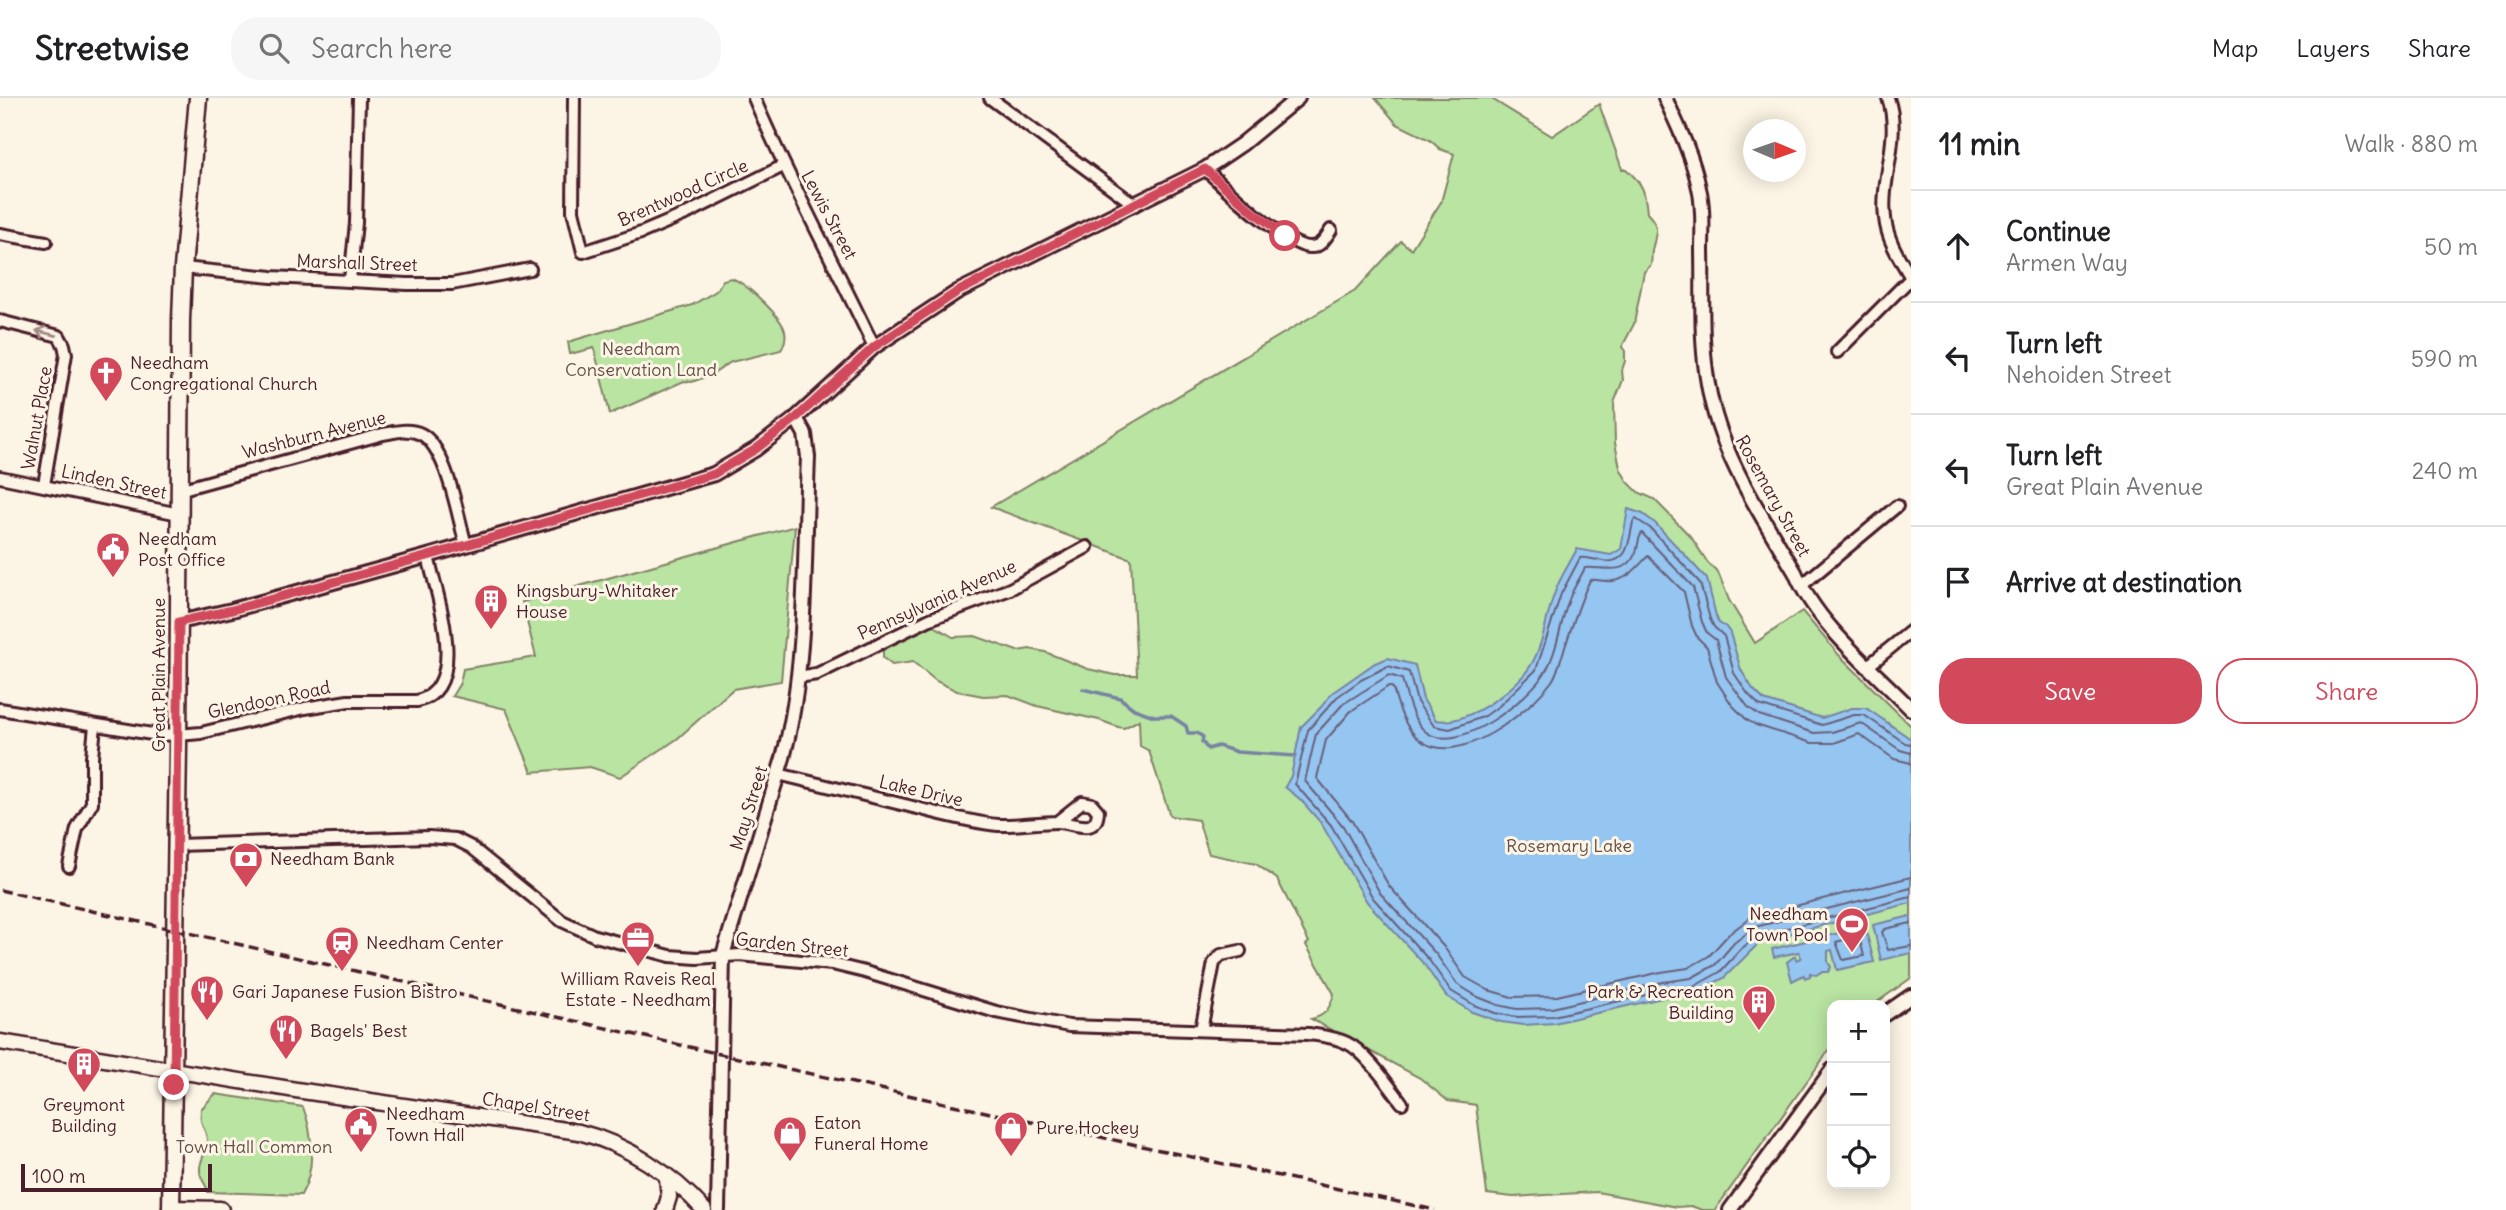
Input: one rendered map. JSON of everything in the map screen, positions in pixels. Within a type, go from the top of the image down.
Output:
[{"type":"main road","name":"Great Plain Avenue","points":[[171,1210],[183,268],[198,98]]},
{"type":"main road","name":"Chapel Street","points":[[0,1042],[579,1132],[618,1145],[667,1178],[704,1210]]},
{"type":"main road","points":[[665,1210],[669,1197],[667,1178]]},
{"type":"main road","points":[[171,1210],[220,1210]]},
{"type":"street","points":[[350,280],[356,223],[359,98]]},
{"type":"street","name":"Brentwood Circle","points":[[574,98],[573,211],[583,252],[686,214],[783,166]]},
{"type":"street","name":"Lewis Street","points":[[754,98],[783,166],[835,264],[874,347]]},
{"type":"street","points":[[990,98],[1135,205]]},
{"type":"street","points":[[179,622],[428,556],[714,474],[748,454],[796,418],[874,347],[957,292],[1205,169],[1298,98]]},
{"type":"street","name":"Rosemary Street","points":[[1665,98],[1692,161],[1700,189],[1703,346],[1717,427],[1731,459],[1801,586],[1829,625],[1911,709]]},
{"type":"street","points":[[1837,352],[1911,278],[1895,250],[1885,218],[1892,122],[1888,98]]},
{"type":"street","points":[[1205,169],[1252,211],[1295,243],[1311,247],[1324,240],[1331,230]]},
{"type":"street","points":[[0,234],[46,242]]},
{"type":"street","name":"Marshall Street","points":[[183,268],[272,277],[452,284],[530,269]]},
{"type":"street","name":"Walnut Place","points":[[0,321],[59,336],[64,345],[66,354],[44,485]]},
{"type":"street","name":"May Street","points":[[718,1210],[723,956],[791,726],[798,677],[807,457],[805,434],[796,418]]},
{"type":"street","name":"Washburn Avenue","points":[[179,490],[346,444],[409,430],[421,434],[434,444],[445,471],[466,545]]},
{"type":"street","name":"Linden Street","points":[[0,477],[179,514]]},
{"type":"street","points":[[1801,586],[1897,506]]},
{"type":"street","name":"Pennsylvania Avenue","points":[[798,677],[817,674],[930,619],[1010,589],[1087,547]]},
{"type":"street","name":"Glendoon Road","points":[[0,709],[160,735],[178,735],[201,733],[304,708],[348,701],[426,699],[438,688],[445,676],[447,660],[446,639],[428,556]]},
{"type":"street","points":[[1868,666],[1911,631]]},
{"type":"street","points":[[69,866],[77,830],[92,803],[95,725]]},
{"type":"street","name":"Lake Drive","points":[[778,774],[972,821],[1023,825],[1058,822]]},
{"type":"street","name":"Garden Street","points":[[177,845],[429,836],[455,839],[471,846],[553,915],[584,932],[670,956],[723,956],[809,961],[843,966],[996,1012],[1069,1026],[1309,1034],[1349,1043],[1378,1071],[1402,1103]]},
{"type":"street","points":[[1201,1030],[1214,963],[1221,955],[1240,951]]},
{"type":"street","points":[[1890,1011],[1911,996]]},
{"type":"street","points":[[1730,1210],[1827,1077]]},
{"type":"green space","name":"Rosemary Lake","points":[[1375,98],[1490,98],[1552,136],[1599,104],[1622,169],[1626,169],[1640,183],[1647,213],[1656,228],[1651,265],[1644,272],[1634,324],[1622,347],[1625,351],[1623,380],[1614,403],[1615,443],[1620,468],[1627,481],[1638,492],[1654,499],[1691,537],[1708,563],[1718,572],[1729,600],[1755,643],[1802,611],[1838,654],[1911,726],[1911,978],[1880,1000],[1827,1000],[1827,1053],[1715,1210],[1677,1207],[1597,1192],[1513,1197],[1487,1194],[1476,1105],[1448,1101],[1420,1078],[1311,1019],[1327,1011],[1334,994],[1306,945],[1309,942],[1277,879],[1256,864],[1209,854],[1198,820],[1170,816],[1149,751],[1140,746],[1139,720],[1124,728],[1037,706],[1008,695],[983,696],[957,691],[936,681],[913,662],[892,665],[883,658],[883,641],[929,623],[953,637],[975,636],[1017,651],[1030,649],[1045,652],[1088,669],[1115,675],[1137,675],[1131,559],[991,507],[1355,291],[1401,241],[1411,249],[1441,202],[1454,154],[1397,124]]},
{"type":"green space","name":"Needham Conservation Land","points":[[731,278],[752,292],[781,322],[785,336],[781,350],[731,362],[713,374],[692,382],[684,381],[610,414],[594,348],[570,354],[568,342],[692,305],[716,291],[723,280]]},
{"type":"green space","points":[[795,526],[781,681],[733,689],[677,739],[620,777],[590,767],[532,772],[506,709],[452,696],[460,683],[463,669],[536,657],[522,602]]},
{"type":"green space","name":"Town Hall Common","points":[[215,1094],[303,1107],[311,1140],[311,1163],[301,1195],[208,1192],[200,1171],[207,1140],[201,1121],[201,1109]]},
{"type":"water","name":"Rosemary Lake","points":[[1628,509],[1643,514],[1655,523],[1707,579],[1716,616],[1719,623],[1730,633],[1741,670],[1764,700],[1822,718],[1852,708],[1866,708],[1911,739],[1911,903],[1761,941],[1724,978],[1693,994],[1666,997],[1554,1023],[1524,1025],[1501,1022],[1472,1012],[1446,996],[1424,964],[1367,902],[1321,823],[1301,800],[1285,787],[1291,776],[1301,727],[1332,693],[1375,663],[1388,658],[1415,665],[1423,699],[1436,720],[1448,720],[1475,712],[1502,695],[1531,665],[1542,639],[1557,586],[1577,549],[1611,555],[1621,549]]},
{"type":"water","points":[[1911,916],[1911,953],[1881,960],[1873,925]]},
{"type":"water","name":"Needham Town Pool","points":[[1865,927],[1874,962],[1837,970],[1832,950],[1828,951],[1831,967],[1828,972],[1816,975],[1810,973],[1810,976],[1805,978],[1804,975],[1792,981],[1787,962],[1795,956],[1796,960],[1801,958],[1799,952],[1774,957],[1772,949]]},
{"type":"waterway","points":[[1083,689],[1120,698],[1134,709],[1154,716],[1171,716],[1186,726],[1188,733],[1197,733],[1203,737],[1202,742],[1208,749],[1218,746],[1237,752],[1295,756]]},
{"type":"railway","points":[[0,890],[720,1054],[1435,1210]]},
{"type":"place","name":"Needham Congregational Church","points":[[106,403]]},
{"type":"place","name":"Needham Post Office","points":[[113,579]]},
{"type":"place","name":"Kingsbury-Whitaker House","points":[[491,631]]},
{"type":"place","name":"Needham Bank","points":[[246,889]]},
{"type":"place","name":"Needham Town Pool","points":[[1852,954]]},
{"type":"place","name":"William Raveis Real Estate - Needham","points":[[638,968]]},
{"type":"place","name":"Needham Center","points":[[342,973]]},
{"type":"place","name":"Gari Japanese Fusion Bistro","points":[[207,1022]]},
{"type":"place","name":"Park & Recreation Building","points":[[1759,1032]]},
{"type":"place","name":"Bagels' Best","points":[[286,1061]]},
{"type":"place","name":"Greymont Building","points":[[84,1094]]},
{"type":"place","name":"Needham Town Hall","points":[[361,1154]]},
{"type":"place","name":"Pure Hockey","points":[[1011,1158]]},
{"type":"place","name":"Eaton Funeral Home","points":[[790,1163]]},
{"type":"route","points":[[174,1085],[179,622],[199,619],[428,556],[714,474],[756,449],[796,418],[874,347],[957,292],[1205,169],[1285,236]]}]
